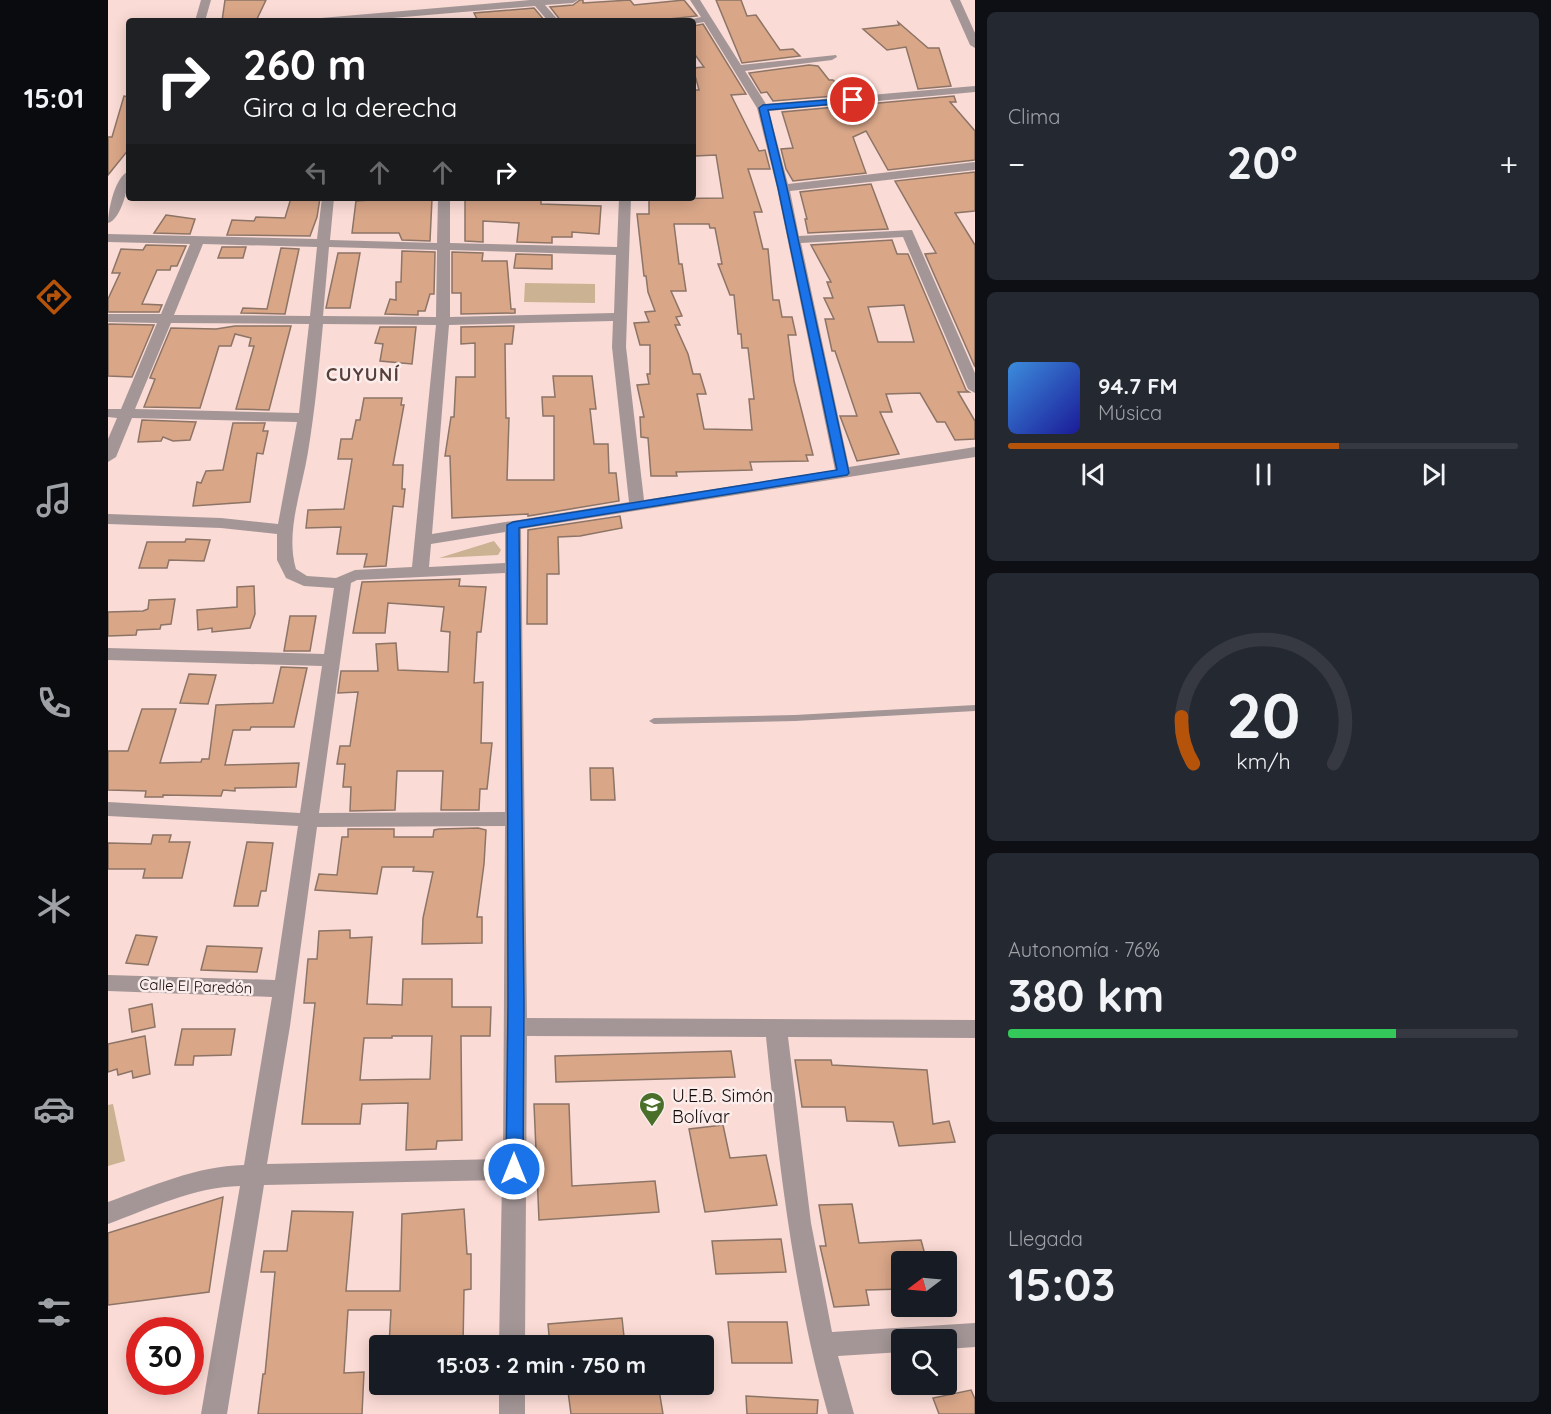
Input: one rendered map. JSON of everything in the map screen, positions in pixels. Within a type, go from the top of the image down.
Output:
[{"type":"street","points":[[201,18],[206,0]]},
{"type":"street","points":[[355,18],[573,0]]},
{"type":"street","points":[[695,0],[763,108],[783,188],[843,473]]},
{"type":"street","points":[[955,0],[975,45]]},
{"type":"street","points":[[537,2],[551,18]]},
{"type":"street","points":[[696,20],[708,19]]},
{"type":"street","points":[[739,68],[832,57]]},
{"type":"street","points":[[763,108],[975,89]]},
{"type":"street","points":[[783,188],[975,166]]},
{"type":"street","points":[[108,219],[126,181]]},
{"type":"street","points":[[328,201],[317,321],[305,418],[286,530],[285,561],[291,575],[312,582],[342,583]]},
{"type":"street","points":[[420,572],[443,321],[444,201]]},
{"type":"street","points":[[625,201],[618,317],[622,387],[637,506]]},
{"type":"street","points":[[794,240],[908,233],[975,389]]},
{"type":"street","points":[[108,238],[623,251]]},
{"type":"street","points":[[108,457],[198,241]]},
{"type":"street","points":[[108,318],[443,321],[618,317]]},
{"type":"street","points":[[108,413],[305,418]]},
{"type":"street","points":[[423,540],[975,452]]},
{"type":"street","points":[[108,519],[221,523],[286,530]]},
{"type":"street","points":[[513,525],[515,819],[513,1335]]},
{"type":"street","points":[[214,1414],[284,989],[342,583],[344,578],[355,575],[513,568]]},
{"type":"street","points":[[108,654],[331,660]]},
{"type":"street","points":[[108,809],[308,820],[515,819]]},
{"type":"street","name":"Calle El Paredón","points":[[108,983],[284,989]]},
{"type":"street","points":[[515,1027],[975,1029]]},
{"type":"street","points":[[776,1028],[804,1253],[823,1345],[841,1414]]},
{"type":"street","points":[[108,1213],[204,1179],[219,1176],[254,1177],[514,1169]]},
{"type":"street","points":[[957,1336],[975,1335]]},
{"type":"street","points":[[823,1345],[891,1341]]},
{"type":"street","points":[[512,1395],[512,1414]]},
{"type":"lane","points":[[654,721],[795,718],[975,708]]},
{"type":"shaded area","points":[[525,283],[595,284],[595,303],[524,302]]},
{"type":"shaded area","points":[[494,541],[501,550],[498,555],[439,558]]},
{"type":"shaded area","points":[[113,1104],[125,1161],[108,1166],[108,1105]]},
{"type":"building","points":[[225,0],[266,0],[257,18],[222,18]]},
{"type":"building","points":[[580,0],[583,0],[583,3],[630,0],[634,5],[684,0],[697,16],[559,18],[550,7],[573,5]]},
{"type":"building","points":[[716,0],[741,0],[747,16],[756,15],[780,50],[793,49],[800,56],[742,63]]},
{"type":"building","points":[[534,8],[542,18],[476,18],[474,13]]},
{"type":"building","points":[[898,22],[928,48],[939,48],[951,86],[918,89],[906,47],[887,50],[863,29],[899,25]]},
{"type":"building","points":[[703,24],[746,94],[731,95],[759,151],[765,150],[770,169],[748,169],[762,212],[754,212],[763,249],[768,249],[773,300],[779,300],[782,317],[792,317],[796,335],[788,335],[794,381],[813,455],[806,455],[808,461],[750,462],[752,470],[676,472],[677,476],[651,476],[648,438],[641,437],[640,417],[644,417],[637,385],[649,384],[647,374],[650,374],[650,345],[640,345],[634,323],[649,322],[645,312],[655,311],[648,292],[646,276],[644,276],[637,214],[649,214],[649,201],[696,201],[696,198],[723,198],[716,155],[696,156],[696,90],[699,90],[696,68],[704,67],[696,56],[696,25]],"holes":[[[674,224],[709,224],[710,228],[715,228],[722,264],[718,264],[730,295],[734,295],[738,334],[741,334],[742,348],[748,348],[754,399],[749,399],[752,430],[704,429],[697,394],[706,394],[700,374],[693,374],[688,354],[675,325],[680,325],[676,317],[682,316],[671,291],[686,291],[682,264],[679,264]]]},
{"type":"building","points":[[809,65],[818,66],[829,80],[836,83],[861,81],[871,93],[773,101],[767,92],[761,93],[749,73]]},
{"type":"building","points":[[124,96],[126,96],[126,153],[108,175],[108,137],[112,137]]},
{"type":"building","points":[[954,96],[956,102],[950,102],[975,131],[975,160],[888,170],[866,131],[853,137],[866,173],[793,181],[786,169],[781,149],[793,148],[782,112]]},
{"type":"building","points":[[975,172],[975,211],[955,213],[975,245],[975,367],[925,254],[936,253],[895,181]]},
{"type":"building","points":[[871,184],[888,229],[808,233],[800,192]]},
{"type":"building","points":[[290,201],[320,201],[310,236],[227,235],[232,220],[254,221],[256,217],[285,218]]},
{"type":"building","points":[[356,201],[432,201],[430,241],[402,240],[399,233],[352,233]]},
{"type":"building","points":[[465,201],[541,201],[541,204],[601,206],[599,234],[572,232],[572,237],[552,237],[552,243],[517,242],[519,223],[483,221],[483,242],[465,241]]},
{"type":"building","points":[[166,215],[195,219],[190,234],[154,233]]},
{"type":"building","points":[[892,240],[897,254],[908,254],[966,390],[969,392],[958,392],[975,421],[975,439],[955,440],[945,422],[937,422],[920,393],[886,394],[892,412],[880,412],[899,454],[857,461],[840,416],[857,416],[835,351],[832,351],[825,319],[834,319],[824,298],[833,298],[827,282],[831,282],[811,245]],"holes":[[[904,305],[914,342],[878,342],[868,307]]]},
{"type":"building","points":[[146,245],[186,246],[177,266],[171,266],[170,270],[157,270],[142,304],[162,305],[159,312],[108,312],[108,299],[120,273],[112,273],[121,249],[143,250]]},
{"type":"building","points":[[222,247],[246,247],[243,258],[218,258]]},
{"type":"building","points":[[281,248],[299,249],[285,314],[241,313],[243,308],[267,309]]},
{"type":"building","points":[[402,251],[435,252],[434,294],[430,294],[425,311],[418,311],[418,315],[385,314],[390,299],[396,300],[396,282],[401,282]]},
{"type":"building","points":[[452,252],[483,253],[482,261],[507,261],[511,309],[515,309],[515,313],[461,314],[461,293],[452,293]]},
{"type":"building","points":[[338,253],[360,253],[350,308],[326,308]]},
{"type":"building","points":[[516,254],[552,255],[552,269],[514,268]]},
{"type":"building","points":[[108,324],[154,325],[132,377],[108,376]]},
{"type":"building","points":[[235,326],[291,326],[269,410],[236,409],[254,346],[249,346],[251,338],[235,334],[231,346],[219,346],[200,408],[144,407],[155,379],[150,378],[171,328],[216,329]]},
{"type":"building","points":[[514,326],[512,344],[505,344],[506,418],[509,418],[507,480],[554,480],[554,416],[543,416],[542,397],[555,397],[553,376],[592,376],[596,409],[590,409],[594,444],[608,444],[609,473],[616,473],[619,501],[528,516],[528,514],[452,518],[450,456],[445,456],[451,417],[454,417],[456,377],[475,377],[475,343],[461,344],[461,327]]},
{"type":"building","points":[[380,327],[416,327],[412,364],[380,361],[383,344],[375,343]]},
{"type":"building","points":[[364,398],[402,398],[401,405],[404,405],[393,465],[403,465],[402,489],[405,489],[403,507],[393,506],[386,566],[364,567],[367,554],[337,554],[341,527],[306,528],[308,510],[344,509],[352,459],[338,459],[341,439],[352,439],[356,420],[360,420]]},
{"type":"building","points":[[142,420],[196,422],[190,440],[173,441],[163,437],[161,441],[138,442]]},
{"type":"building","points":[[233,423],[265,423],[263,431],[268,431],[263,454],[257,453],[250,502],[193,506],[197,482],[201,483],[206,471],[223,470]]},
{"type":"building","points":[[620,516],[622,528],[580,536],[558,537],[559,574],[547,574],[547,624],[527,624],[528,530]]},
{"type":"building","points":[[186,539],[210,540],[204,561],[169,560],[167,568],[139,568],[147,542],[185,542]]},
{"type":"building","points":[[460,579],[459,586],[486,587],[481,632],[477,632],[474,683],[483,682],[481,743],[492,743],[487,789],[480,789],[479,810],[441,810],[443,771],[397,771],[395,810],[350,811],[351,787],[343,787],[345,764],[337,764],[340,746],[350,746],[358,692],[338,693],[341,671],[378,671],[376,644],[396,643],[398,670],[448,672],[450,632],[441,631],[444,607],[388,603],[385,633],[353,633],[362,582]]},
{"type":"building","points":[[254,586],[255,614],[250,628],[212,632],[212,628],[198,630],[197,610],[237,607],[237,587]]},
{"type":"building","points":[[175,599],[171,624],[161,625],[160,629],[137,630],[136,635],[108,636],[108,612],[143,611],[148,609],[149,600]]},
{"type":"building","points":[[290,616],[316,616],[310,651],[284,651]]},
{"type":"building","points":[[281,667],[307,668],[294,727],[251,727],[250,730],[233,730],[225,765],[299,763],[296,787],[235,788],[235,791],[223,790],[221,796],[163,795],[163,797],[145,797],[146,791],[108,790],[108,751],[128,751],[142,709],[176,709],[160,763],[201,762],[202,759],[209,759],[216,705],[273,703]]},
{"type":"building","points":[[189,674],[216,675],[208,704],[180,703]]},
{"type":"building","points":[[590,768],[613,768],[615,800],[591,800]]},
{"type":"building","points":[[478,828],[486,830],[477,917],[482,917],[482,943],[422,944],[423,918],[433,872],[413,871],[414,867],[382,867],[377,894],[315,890],[319,874],[337,875],[342,837],[348,837],[348,829],[394,829],[394,837],[433,837],[434,830],[439,829]]},
{"type":"building","points":[[153,835],[171,835],[169,842],[190,842],[182,878],[143,878],[145,869],[108,869],[108,843],[151,844]]},
{"type":"building","points":[[247,842],[273,843],[266,891],[261,891],[258,906],[234,906]]},
{"type":"building","points":[[350,930],[350,938],[372,937],[367,1004],[402,1005],[403,979],[452,979],[452,1007],[491,1007],[490,1036],[461,1036],[462,1140],[437,1141],[436,1149],[406,1150],[408,1103],[362,1104],[360,1124],[302,1124],[315,1003],[304,1003],[308,959],[317,959],[319,931]],"holes":[[[432,1036],[430,1079],[360,1080],[364,1038]]]},
{"type":"building","points":[[136,935],[157,937],[148,965],[126,963]]},
{"type":"building","points":[[207,946],[262,948],[257,972],[201,970]]},
{"type":"building","points":[[152,1004],[155,1027],[132,1032],[129,1009]]},
{"type":"building","points":[[182,1029],[235,1029],[231,1055],[194,1056],[193,1065],[175,1065]]},
{"type":"building","points":[[145,1036],[150,1074],[133,1078],[132,1071],[118,1075],[117,1069],[108,1072],[108,1044]]},
{"type":"building","points":[[731,1051],[735,1077],[556,1082],[555,1056]]},
{"type":"building","points":[[795,1060],[831,1060],[832,1065],[927,1070],[933,1124],[949,1121],[955,1142],[899,1146],[893,1122],[847,1121],[845,1107],[802,1107]]},
{"type":"building","points":[[534,1104],[569,1104],[572,1186],[655,1181],[659,1212],[539,1220]]},
{"type":"building","points":[[723,1125],[730,1158],[766,1155],[777,1205],[705,1212],[689,1129]]},
{"type":"building","points":[[223,1197],[209,1292],[108,1305],[108,1233]]},
{"type":"building","points":[[852,1204],[859,1243],[921,1240],[924,1251],[891,1251],[891,1289],[866,1290],[869,1305],[834,1307],[820,1246],[826,1246],[819,1205]]},
{"type":"building","points":[[464,1209],[467,1254],[471,1254],[471,1289],[464,1290],[463,1335],[390,1335],[391,1310],[348,1310],[344,1373],[364,1372],[362,1414],[258,1414],[263,1374],[265,1374],[275,1272],[261,1272],[264,1251],[287,1251],[292,1211],[353,1212],[346,1291],[400,1291],[402,1214]]},
{"type":"building","points":[[781,1239],[786,1272],[716,1274],[712,1241]]},
{"type":"building","points":[[622,1318],[624,1335],[549,1335],[548,1324]]},
{"type":"building","points":[[728,1322],[787,1322],[792,1363],[732,1363]]},
{"type":"building","points":[[971,1390],[975,1399],[975,1414],[939,1414],[933,1398],[957,1395],[957,1393]]},
{"type":"building","points":[[568,1395],[660,1395],[663,1414],[571,1414]]},
{"type":"building","points":[[746,1396],[818,1400],[817,1414],[747,1414]]},
{"type":"place","name":"U.E.B. Simón Bolívar","points":[[652,1128]]},
{"type":"district","name":"CUYUNÍ","points":[[363,374]]},
{"type":"route","points":[[514,1169],[516,1004],[513,525],[843,473],[783,188],[763,108],[853,100]]}]
